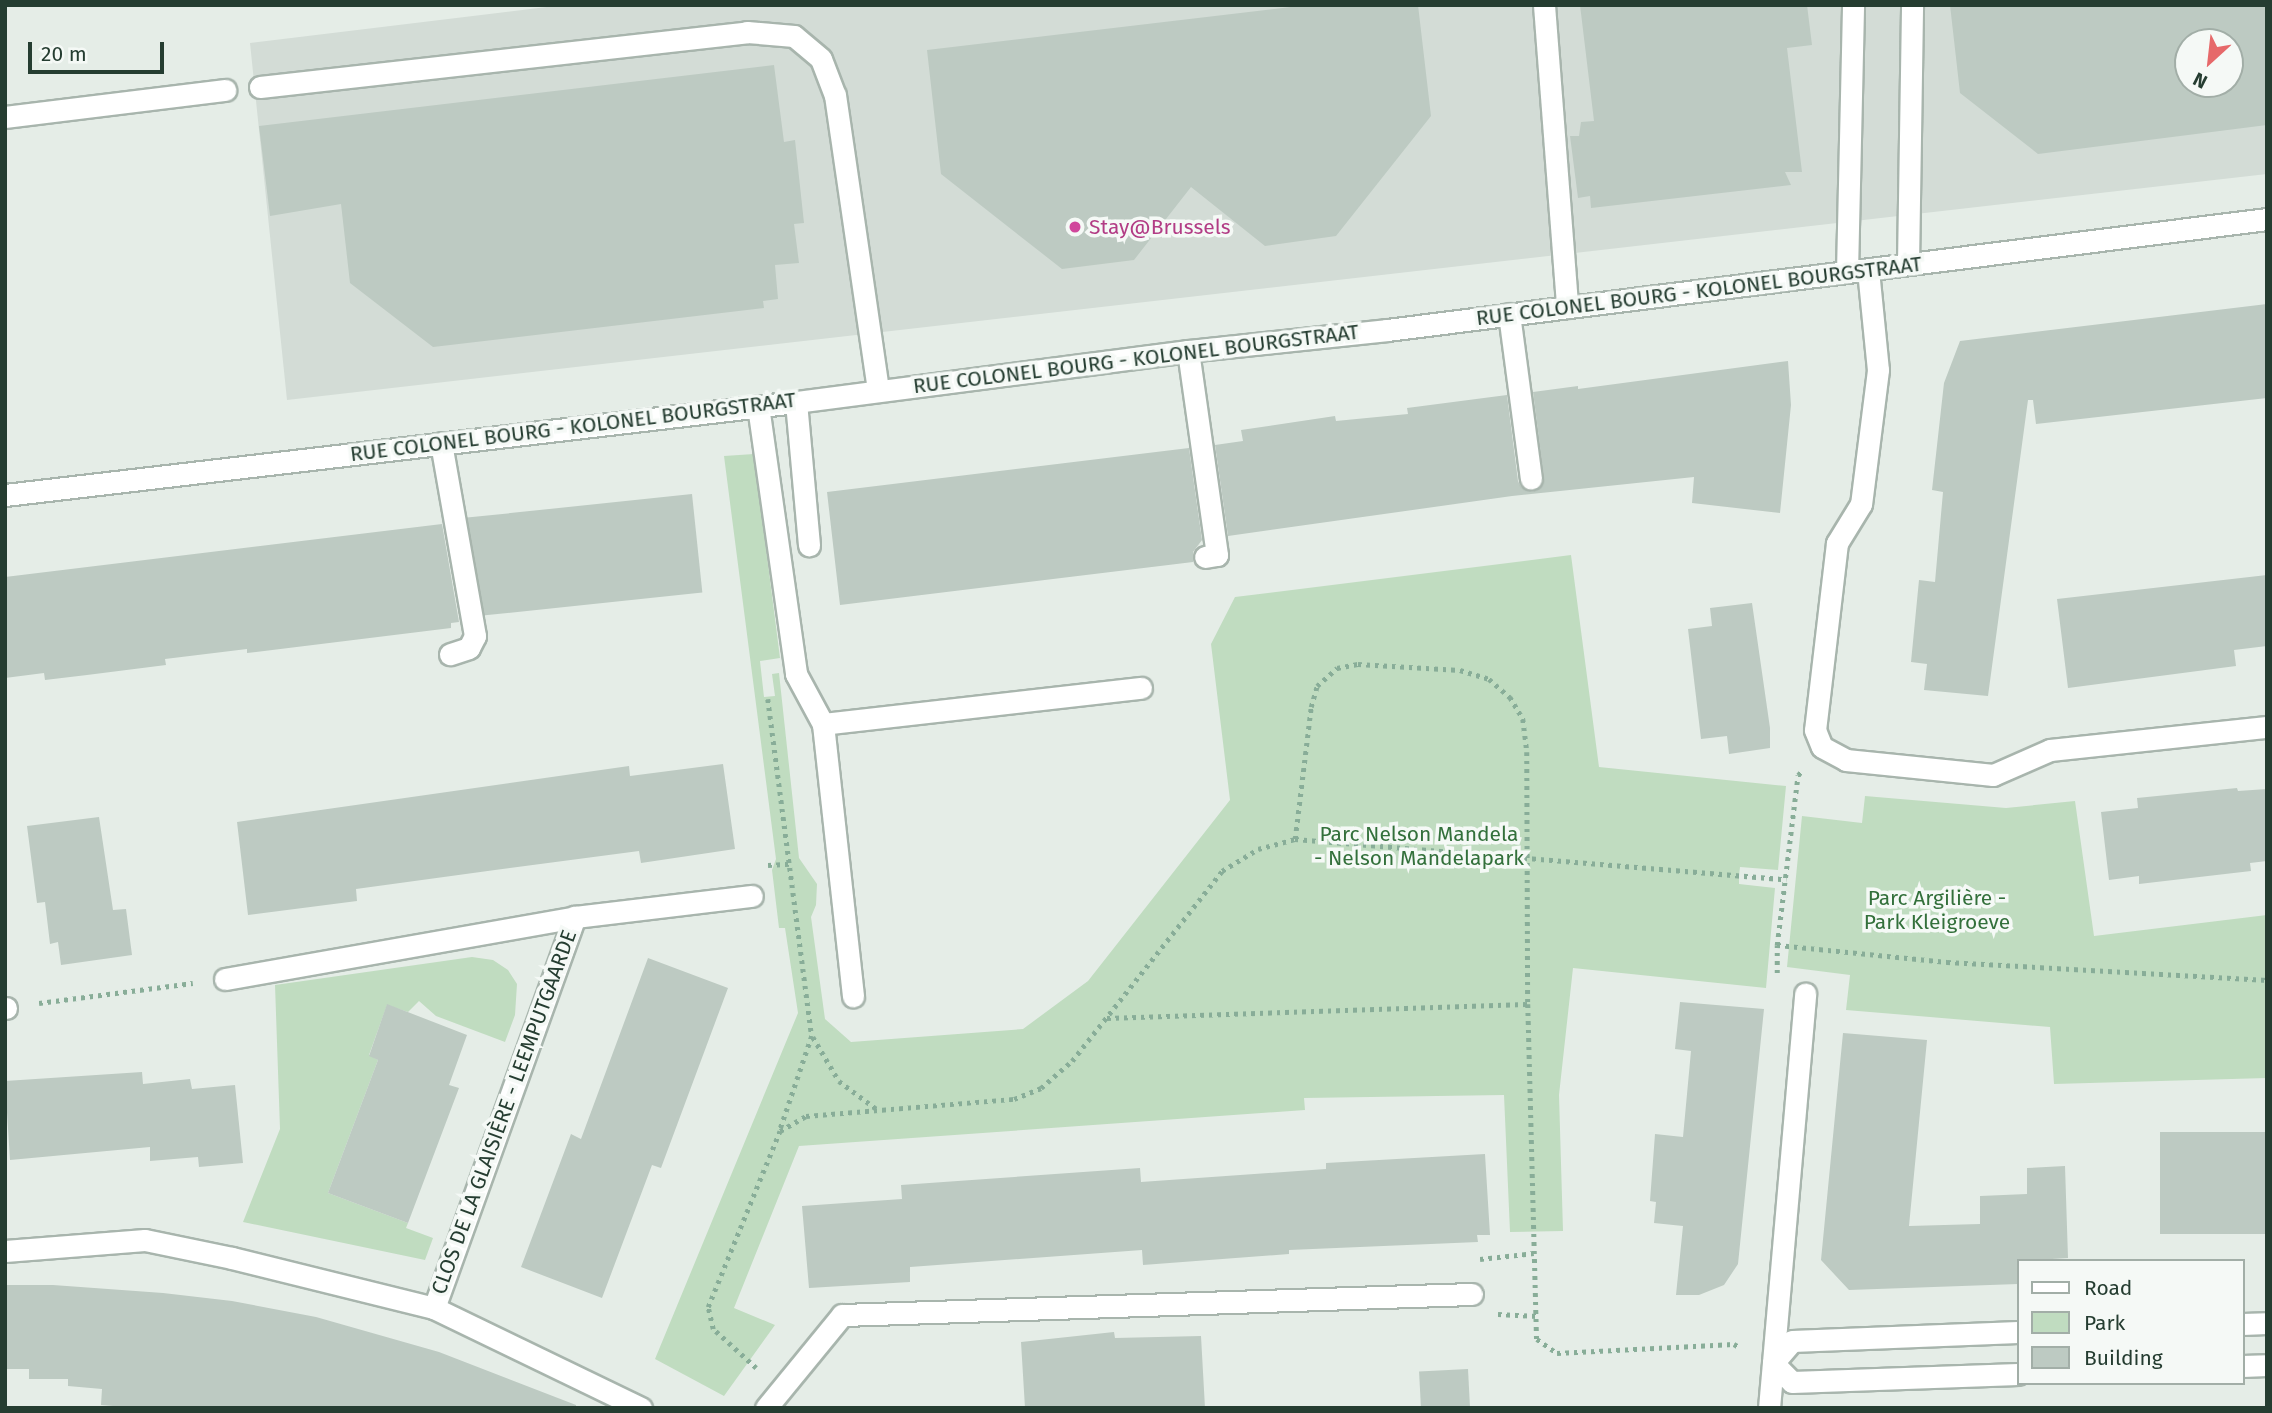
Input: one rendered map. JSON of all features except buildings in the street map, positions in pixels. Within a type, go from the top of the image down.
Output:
[{"type":"street","points":[[1544,5],[1567,307]]},
{"type":"street","points":[[1853,5],[1857,271],[1878,370],[1861,504],[1837,542],[1815,730],[1822,747],[1846,760],[1993,775],[2050,750],[2267,727]]},
{"type":"street","points":[[1908,264],[1912,5]]},
{"type":"street","points":[[260,87],[747,32],[794,36],[821,59],[835,95],[877,390]]},
{"type":"street","points":[[5,117],[225,90]]},
{"type":"street","name":"RUE COLONEL BOURG - KOLONEL BOURGSTRAAT","points":[[5,495],[796,402],[1188,351],[1567,307],[2267,219]]},
{"type":"street","points":[[1509,314],[1531,479]]},
{"type":"street","points":[[1188,351],[1217,555],[1205,557]]},
{"type":"street","points":[[796,402],[809,545]]},
{"type":"street","points":[[758,406],[796,674],[822,724],[853,996]]},
{"type":"street","points":[[441,443],[475,636],[469,648],[450,654]]},
{"type":"street","points":[[822,724],[1141,688]]},
{"type":"street","name":"CLOS DE LA GLAISIÈRE - LEEMPUTGAARDE","points":[[225,979],[575,916],[752,896]]},
{"type":"street","name":"CLOS DE LA GLAISIÈRE - LEEMPUTGAARDE","points":[[434,1308],[575,916]]},
{"type":"street","points":[[1769,1408],[1805,995]]},
{"type":"street","points":[[5,1251],[145,1240],[232,1258],[434,1308],[641,1408]]},
{"type":"street","points":[[766,1408],[842,1314],[1472,1294]]},
{"type":"street","points":[[2244,1324],[2267,1323]]},
{"type":"street","points":[[1773,1363],[1792,1341],[2016,1332]]},
{"type":"street","points":[[1773,1363],[1792,1382],[2016,1374]]},
{"type":"street","points":[[2244,1366],[2267,1365]]},
{"type":"path","points":[[1295,839],[1311,707],[1324,677],[1337,668],[1358,664],[1460,670],[1489,679],[1510,697],[1522,719],[1527,752],[1528,1004],[1537,1339],[1557,1353],[1734,1344],[1773,1363]]},
{"type":"path","points":[[768,697],[812,1036],[839,1081],[878,1110]]},
{"type":"path","points":[[1822,747],[1798,775],[1777,945],[1947,962],[2267,980]]},
{"type":"path","points":[[780,1131],[806,1116],[1014,1099],[1041,1088],[1072,1061],[1223,872],[1258,849],[1295,839],[1786,878]]},
{"type":"path","points":[[772,865],[790,864]]},
{"type":"path","points":[[6,1008],[225,979]]},
{"type":"path","points":[[1107,1018],[1528,1004]]},
{"type":"path","points":[[780,1390],[713,1329],[708,1307],[780,1131],[812,1036]]},
{"type":"shaded area","points":[[563,5],[2267,5],[2267,174],[287,400],[250,43]]},
{"type":"green space","name":"Parc Nelson Mandela - Nelson Mandelapark","points":[[754,454],[780,658],[760,661],[764,697],[775,696],[772,674],[779,673],[799,858],[817,884],[816,905],[811,917],[825,1019],[851,1042],[1023,1029],[1088,981],[1230,800],[1211,644],[1235,597],[1571,555],[1599,767],[1786,786],[1778,870],[1740,867],[1739,876],[1739,884],[1775,888],[1766,988],[1573,968],[1559,1095],[1563,1231],[1510,1232],[1504,1095],[1304,1098],[1305,1110],[799,1146],[734,1308],[775,1325],[724,1396],[655,1359],[798,1013],[785,928],[779,928],[772,870],[776,859],[724,456]]},
{"type":"green space","name":"Parc Argilière - Park Kleigroeve","points":[[1865,796],[2006,808],[2075,801],[2094,936],[2267,915],[2267,1078],[2054,1084],[2050,1027],[1846,1010],[1850,975],[1787,967],[1802,816],[1862,823]]},
{"type":"green space","points":[[472,957],[493,960],[508,970],[517,984],[515,1015],[505,1042],[436,1016],[419,1001],[408,1012],[387,1005],[369,1055],[378,1060],[328,1193],[408,1223],[406,1228],[433,1238],[425,1260],[243,1222],[280,1129],[275,985]]},
{"type":"place","name":"Stay@Brussels","points":[[1075,227]]}]
